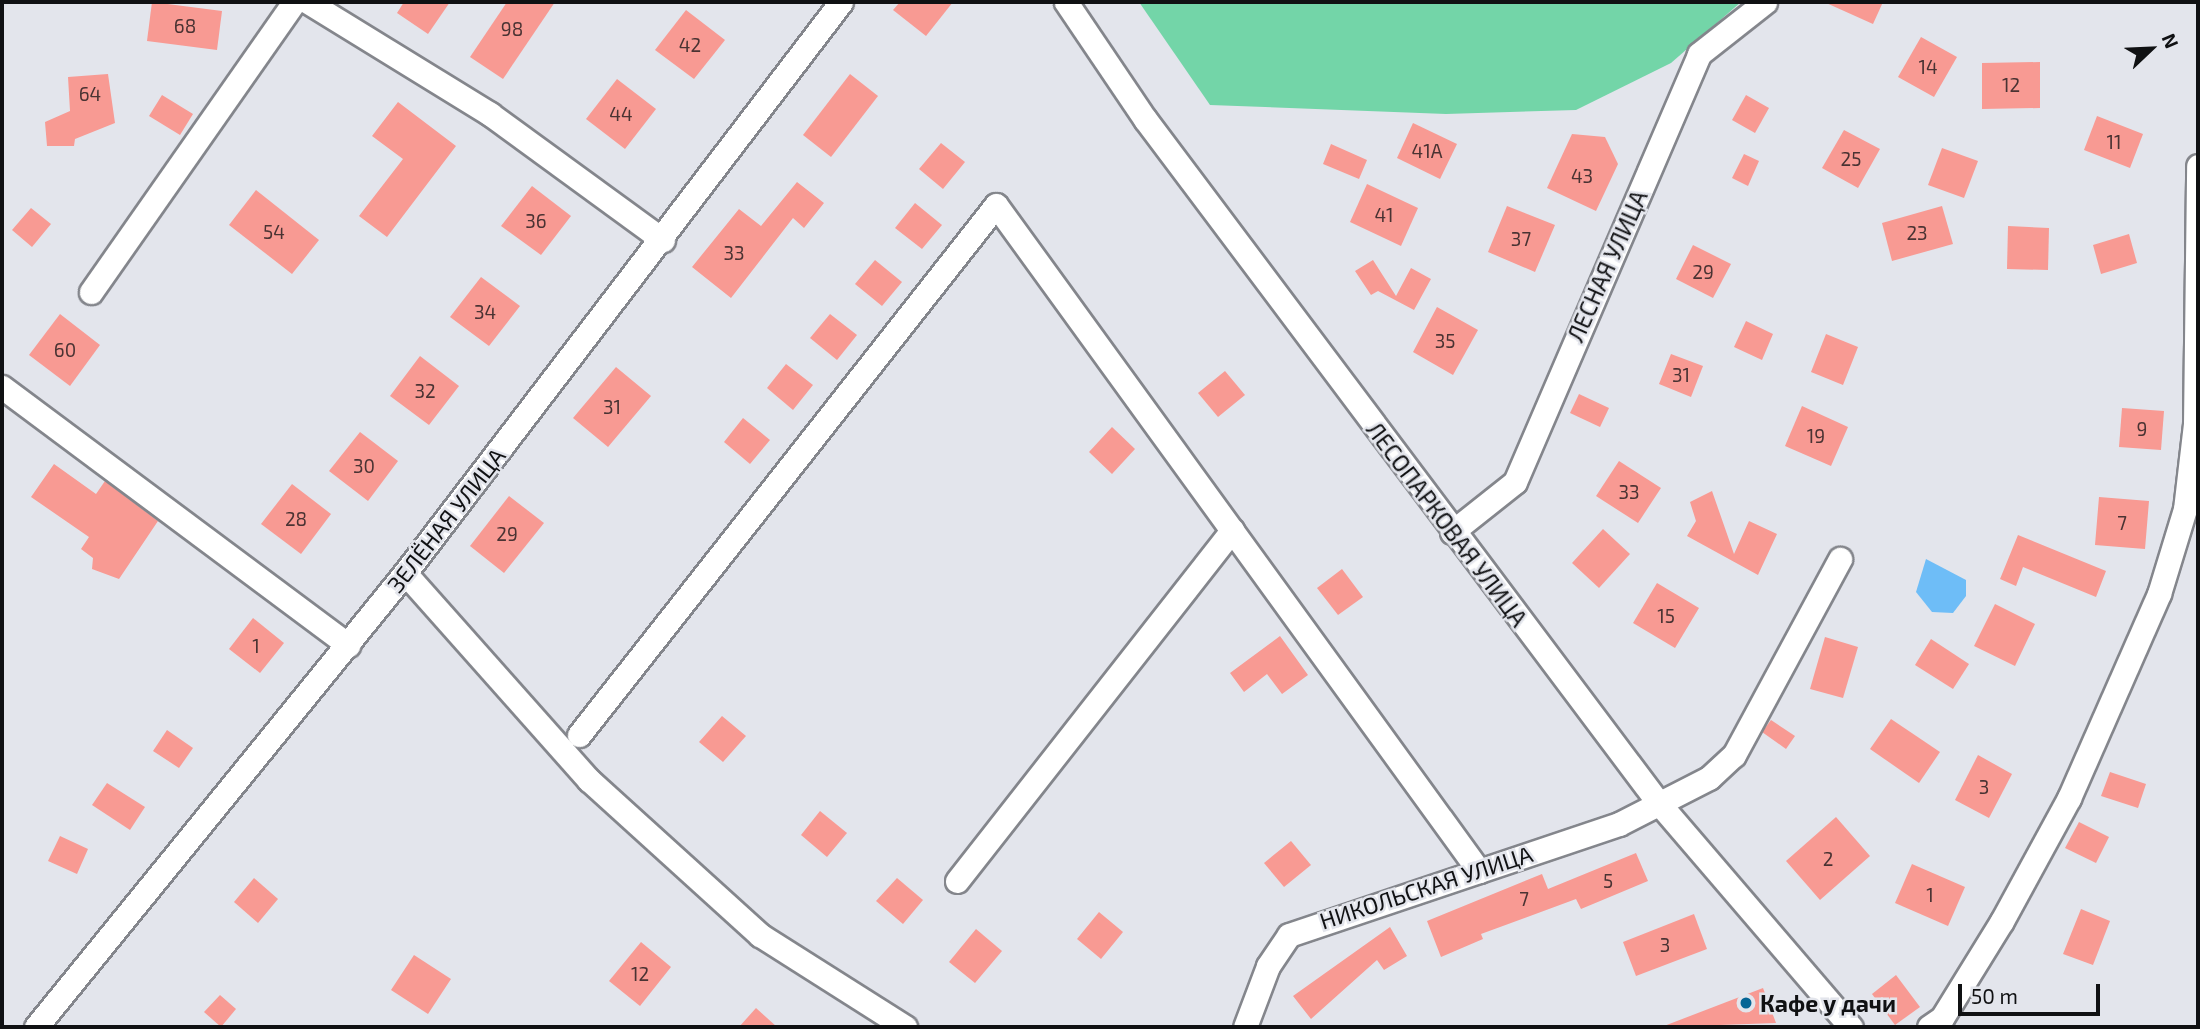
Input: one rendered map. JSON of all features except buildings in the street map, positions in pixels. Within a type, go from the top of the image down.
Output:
[{"type":"street","points":[[91,292],[294,2]]},
{"type":"street","points":[[308,2],[490,114],[663,240]]},
{"type":"street","name":"ЗЕЛЁНАЯ УЛИЦА","points":[[36,1027],[405,573],[663,240],[841,2]]},
{"type":"street","name":"ЛЕСОПАРКОВАЯ УЛИЦА","points":[[1066,2],[1145,119],[1452,532],[1657,801],[1851,1027]]},
{"type":"street","name":"ЛЕСНАЯ УЛИЦА","points":[[1452,532],[1515,482],[1699,54],[1765,2]]},
{"type":"street","points":[[1929,1027],[1942,1018],[2001,921],[2068,798],[2159,594],[2185,509],[2195,424],[2198,166]]},
{"type":"street","points":[[579,735],[996,205],[1479,871]]},
{"type":"street","points":[[2,387],[348,645]]},
{"type":"street","points":[[957,881],[1232,530]]},
{"type":"street","name":"НИКОЛЬСКАЯ УЛИЦА","points":[[1245,1027],[1268,966],[1289,935],[1619,824],[1657,801],[1709,778],[1734,755],[1840,559]]},
{"type":"street","points":[[405,573],[619,807],[760,935],[905,1027]]},
{"type":"green space","points":[[1139,2],[1741,2],[1671,63],[1576,110],[1446,114],[1210,105]]},
{"type":"water","points":[[1926,559],[1966,580],[1966,596],[1953,613],[1932,612],[1916,592]]},
{"type":"place","name":"Кафе у дачи","points":[[1746,1003]]}]
